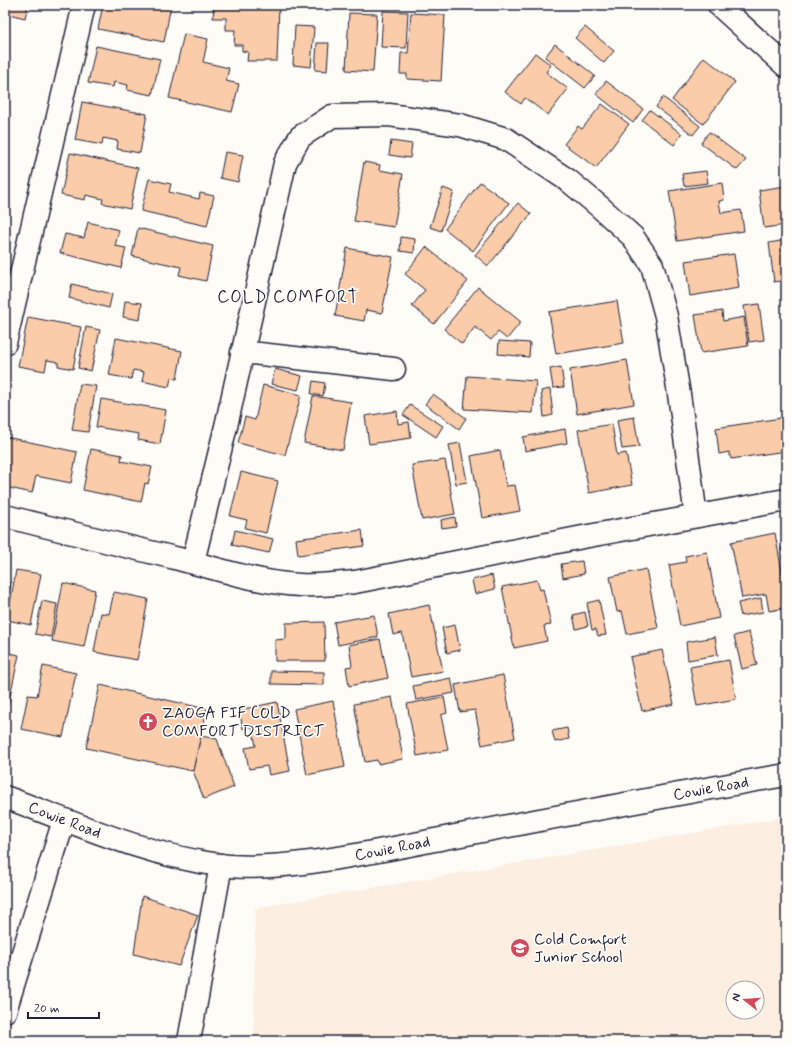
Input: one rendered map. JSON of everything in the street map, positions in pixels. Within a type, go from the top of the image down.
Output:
[{"type":"street","points":[[5,343],[24,268],[84,5]]},
{"type":"street","points":[[719,5],[786,66]]},
{"type":"street","points":[[193,562],[285,163],[300,137],[332,116],[389,115],[460,125],[506,139],[569,181],[632,237],[652,265],[666,316],[679,394],[696,516]]},
{"type":"street","points":[[242,352],[394,370]]},
{"type":"street","points":[[5,516],[248,577],[301,585],[328,585],[355,582],[786,500]]},
{"type":"street","name":"Cowie Road","points":[[5,797],[64,820],[145,848],[186,859],[221,865],[254,868],[349,857],[644,800],[786,775]]},
{"type":"street","points":[[5,1011],[64,820]]},
{"type":"street","points":[[189,1041],[221,865]]},
{"type":"shaded area","name":"Cold Comfort Junior School","points":[[786,817],[786,1041],[254,1041],[255,908]]},
{"type":"building","points":[[5,5],[28,5],[25,18],[5,13]]},
{"type":"building","points":[[103,5],[171,5],[164,42],[98,29]]},
{"type":"building","points":[[214,5],[279,5],[277,61],[247,61],[248,52],[242,51],[242,45],[234,45],[235,30],[226,30],[226,18],[213,18]]},
{"type":"building","points":[[383,11],[408,12],[406,48],[381,47]]},
{"type":"building","points":[[349,13],[377,14],[373,72],[346,70]]},
{"type":"building","points":[[411,13],[445,15],[441,81],[407,79],[407,74],[400,74],[401,53],[408,53]]},
{"type":"building","points":[[295,26],[314,27],[311,67],[293,65]]},
{"type":"building","points":[[585,27],[614,51],[604,63],[575,38]]},
{"type":"building","points":[[184,34],[208,39],[203,62],[229,68],[226,81],[239,84],[232,112],[169,98]]},
{"type":"building","points":[[317,43],[329,43],[327,71],[315,70]]},
{"type":"building","points":[[555,44],[595,76],[585,88],[545,57]]},
{"type":"building","points":[[96,46],[160,59],[152,95],[127,90],[128,85],[114,82],[113,87],[88,83]]},
{"type":"building","points":[[535,53],[551,65],[546,72],[568,89],[548,115],[525,98],[521,104],[505,92]]},
{"type":"building","points":[[704,57],[735,82],[703,124],[672,100]]},
{"type":"building","points":[[606,81],[643,109],[633,123],[596,94]]},
{"type":"building","points":[[663,97],[700,126],[693,135],[656,107]]},
{"type":"building","points":[[82,102],[147,114],[140,153],[117,149],[118,141],[103,138],[102,145],[75,140]]},
{"type":"building","points":[[602,104],[629,124],[596,168],[564,144],[578,126],[582,129]]},
{"type":"building","points":[[650,110],[682,134],[674,145],[642,120]]},
{"type":"building","points":[[709,132],[746,160],[737,170],[701,143]]},
{"type":"building","points":[[391,141],[412,144],[410,158],[389,155]]},
{"type":"building","points":[[225,152],[243,155],[238,182],[220,178]]},
{"type":"building","points":[[70,153],[138,168],[130,209],[102,203],[103,199],[86,195],[85,200],[61,195]]},
{"type":"building","points":[[364,162],[380,165],[379,170],[403,174],[394,227],[354,221]]},
{"type":"building","points":[[706,171],[708,183],[684,186],[682,174]]},
{"type":"building","points":[[149,179],[171,184],[169,192],[199,199],[200,193],[214,196],[207,226],[141,211]]},
{"type":"building","points":[[480,182],[509,203],[473,251],[445,229]]},
{"type":"building","points":[[722,183],[724,200],[719,201],[721,213],[741,210],[744,231],[677,241],[669,191]]},
{"type":"building","points":[[786,186],[786,225],[764,228],[759,190]]},
{"type":"building","points":[[443,188],[454,192],[441,231],[430,227]]},
{"type":"building","points":[[518,203],[531,214],[488,266],[475,255]]},
{"type":"building","points":[[88,222],[119,230],[115,246],[126,248],[121,268],[60,253],[65,234],[84,238]]},
{"type":"building","points":[[138,228],[213,246],[206,281],[179,275],[181,267],[132,256]]},
{"type":"building","points":[[401,237],[415,239],[414,253],[400,251]]},
{"type":"building","points":[[786,240],[786,280],[774,282],[769,243]]},
{"type":"building","points":[[426,247],[468,281],[434,324],[412,306],[425,290],[405,274]]},
{"type":"building","points":[[347,248],[393,257],[382,313],[366,310],[364,321],[335,316]]},
{"type":"building","points":[[734,254],[739,288],[690,296],[685,261]]},
{"type":"building","points":[[72,284],[112,294],[109,308],[69,298]]},
{"type":"building","points":[[478,287],[521,322],[507,339],[498,332],[491,340],[475,327],[462,344],[444,329]]},
{"type":"building","points":[[125,301],[142,303],[140,320],[123,317]]},
{"type":"building","points":[[617,301],[624,343],[556,354],[549,312]]},
{"type":"building","points":[[759,304],[764,340],[749,342],[744,306]]},
{"type":"building","points":[[722,311],[723,321],[744,317],[748,346],[701,353],[695,315]]},
{"type":"building","points":[[28,317],[81,327],[73,369],[58,366],[58,362],[47,360],[45,371],[18,366]]},
{"type":"building","points":[[86,327],[100,330],[91,371],[78,368]]},
{"type":"building","points":[[116,338],[182,351],[177,379],[171,378],[169,387],[142,381],[144,372],[133,370],[131,379],[109,375]]},
{"type":"building","points":[[499,341],[530,343],[529,357],[498,354]]},
{"type":"building","points":[[782,352],[786,352],[786,380]]},
{"type":"building","points":[[627,360],[634,404],[577,414],[570,370]]},
{"type":"building","points":[[561,367],[564,387],[553,388],[550,369]]},
{"type":"building","points":[[275,369],[302,376],[298,390],[271,384]]},
{"type":"building","points":[[467,376],[536,381],[533,413],[464,409]]},
{"type":"building","points":[[313,381],[325,383],[323,396],[311,394]]},
{"type":"building","points":[[80,384],[96,386],[88,432],[72,430]]},
{"type":"building","points":[[263,385],[301,395],[285,455],[238,443],[245,417],[255,420]]},
{"type":"building","points":[[550,389],[553,415],[544,417],[541,391]]},
{"type":"building","points":[[433,394],[466,418],[459,429],[425,404]]},
{"type":"building","points":[[313,396],[351,402],[343,450],[304,443]]},
{"type":"building","points":[[101,399],[166,410],[160,444],[138,440],[139,434],[96,427]]},
{"type":"building","points":[[410,405],[443,426],[436,437],[403,415]]},
{"type":"building","points":[[397,411],[398,424],[409,422],[411,438],[369,444],[365,416]]},
{"type":"building","points":[[634,417],[639,447],[622,449],[617,420]]},
{"type":"building","points":[[781,418],[786,451],[731,459],[729,452],[719,454],[716,428]]},
{"type":"building","points":[[612,424],[617,455],[626,453],[632,485],[589,493],[578,430]]},
{"type":"building","points":[[565,429],[567,443],[525,451],[523,437]]},
{"type":"building","points":[[6,437],[77,452],[71,483],[36,476],[32,493],[5,487]]},
{"type":"building","points":[[460,443],[467,482],[456,484],[449,445]]},
{"type":"building","points":[[91,449],[122,455],[121,461],[152,467],[148,484],[145,483],[141,502],[83,490]]},
{"type":"building","points":[[500,450],[506,486],[515,485],[520,511],[482,518],[471,456]]},
{"type":"building","points":[[445,460],[455,514],[422,520],[412,465]]},
{"type":"building","points":[[241,472],[278,481],[266,533],[245,528],[247,520],[230,516]]},
{"type":"building","points":[[455,517],[456,526],[442,528],[441,520]]},
{"type":"building","points":[[235,530],[273,539],[269,553],[232,545]]},
{"type":"building","points":[[362,530],[364,546],[298,555],[296,539]]},
{"type":"building","points":[[775,533],[786,595],[786,608],[769,611],[766,594],[742,598],[731,542]]},
{"type":"building","points":[[781,548],[786,548],[786,573]]},
{"type":"building","points":[[707,552],[719,618],[680,626],[669,565],[686,562],[685,556]]},
{"type":"building","points":[[582,561],[584,574],[563,578],[561,564]]},
{"type":"building","points":[[646,569],[658,628],[627,634],[622,611],[617,612],[610,577]]},
{"type":"building","points":[[16,570],[41,574],[31,625],[7,620]]},
{"type":"building","points":[[492,575],[495,589],[475,594],[472,580]]},
{"type":"building","points":[[537,580],[540,590],[543,589],[551,625],[544,626],[547,641],[514,648],[502,587]]},
{"type":"building","points":[[5,582],[11,583],[5,612]]},
{"type":"building","points":[[63,583],[95,590],[84,647],[52,641]]},
{"type":"building","points":[[114,592],[148,599],[137,660],[94,652],[101,613],[109,614]]},
{"type":"building","points":[[761,598],[763,612],[741,616],[738,603]]},
{"type":"building","points":[[599,600],[606,635],[598,636],[596,629],[592,630],[587,603]]},
{"type":"building","points":[[42,601],[57,604],[51,637],[35,634]]},
{"type":"building","points":[[429,605],[443,671],[411,677],[402,633],[393,635],[389,614]]},
{"type":"building","points":[[585,612],[588,626],[576,629],[573,615]]},
{"type":"building","points":[[374,615],[378,637],[338,645],[334,622]]},
{"type":"building","points":[[324,622],[325,661],[275,661],[275,640],[286,639],[286,623]]},
{"type":"building","points":[[455,625],[460,650],[447,653],[442,628]]},
{"type":"building","points":[[749,632],[757,665],[742,669],[734,636]]},
{"type":"building","points":[[715,637],[718,655],[688,660],[686,642]]},
{"type":"building","points":[[380,639],[388,678],[349,686],[346,667],[352,666],[349,645]]},
{"type":"building","points":[[662,650],[674,704],[642,711],[630,657]]},
{"type":"building","points":[[5,652],[19,655],[7,710],[5,709]]},
{"type":"building","points":[[729,660],[736,699],[697,706],[690,667]]},
{"type":"building","points":[[43,666],[76,673],[63,737],[21,729],[28,695],[37,696]]},
{"type":"building","points":[[271,671],[324,672],[324,685],[271,684]]},
{"type":"building","points":[[503,675],[515,738],[482,745],[475,710],[460,712],[455,685]]},
{"type":"building","points":[[451,678],[454,693],[416,700],[413,686]]},
{"type":"building","name":"ZAOGA FIF COLD COMFORT DISTRICT","points":[[100,685],[207,709],[193,771],[86,748]]},
{"type":"building","points":[[392,697],[403,759],[378,764],[377,760],[365,762],[354,704]]},
{"type":"building","points":[[444,697],[447,713],[441,715],[448,750],[417,756],[407,704]]},
{"type":"building","points":[[333,701],[345,767],[307,775],[294,709]]},
{"type":"building","points":[[277,702],[290,771],[269,775],[267,766],[249,769],[245,748],[256,746],[252,726],[243,729],[239,710]]},
{"type":"building","points":[[567,728],[569,739],[555,742],[552,731]]},
{"type":"building","points":[[201,736],[217,739],[234,787],[204,799],[193,771]]},
{"type":"building","points":[[142,896],[198,915],[179,966],[134,954]]},
{"type":"place","name":"ZAOGA FIF COLD COMFORT DISTRICT","points":[[148,722]]},
{"type":"place","name":"Cold Comfort Junior School","points":[[520,948]]},
{"type":"district","name":"COLD COMFORT","points":[[288,297]]}]
